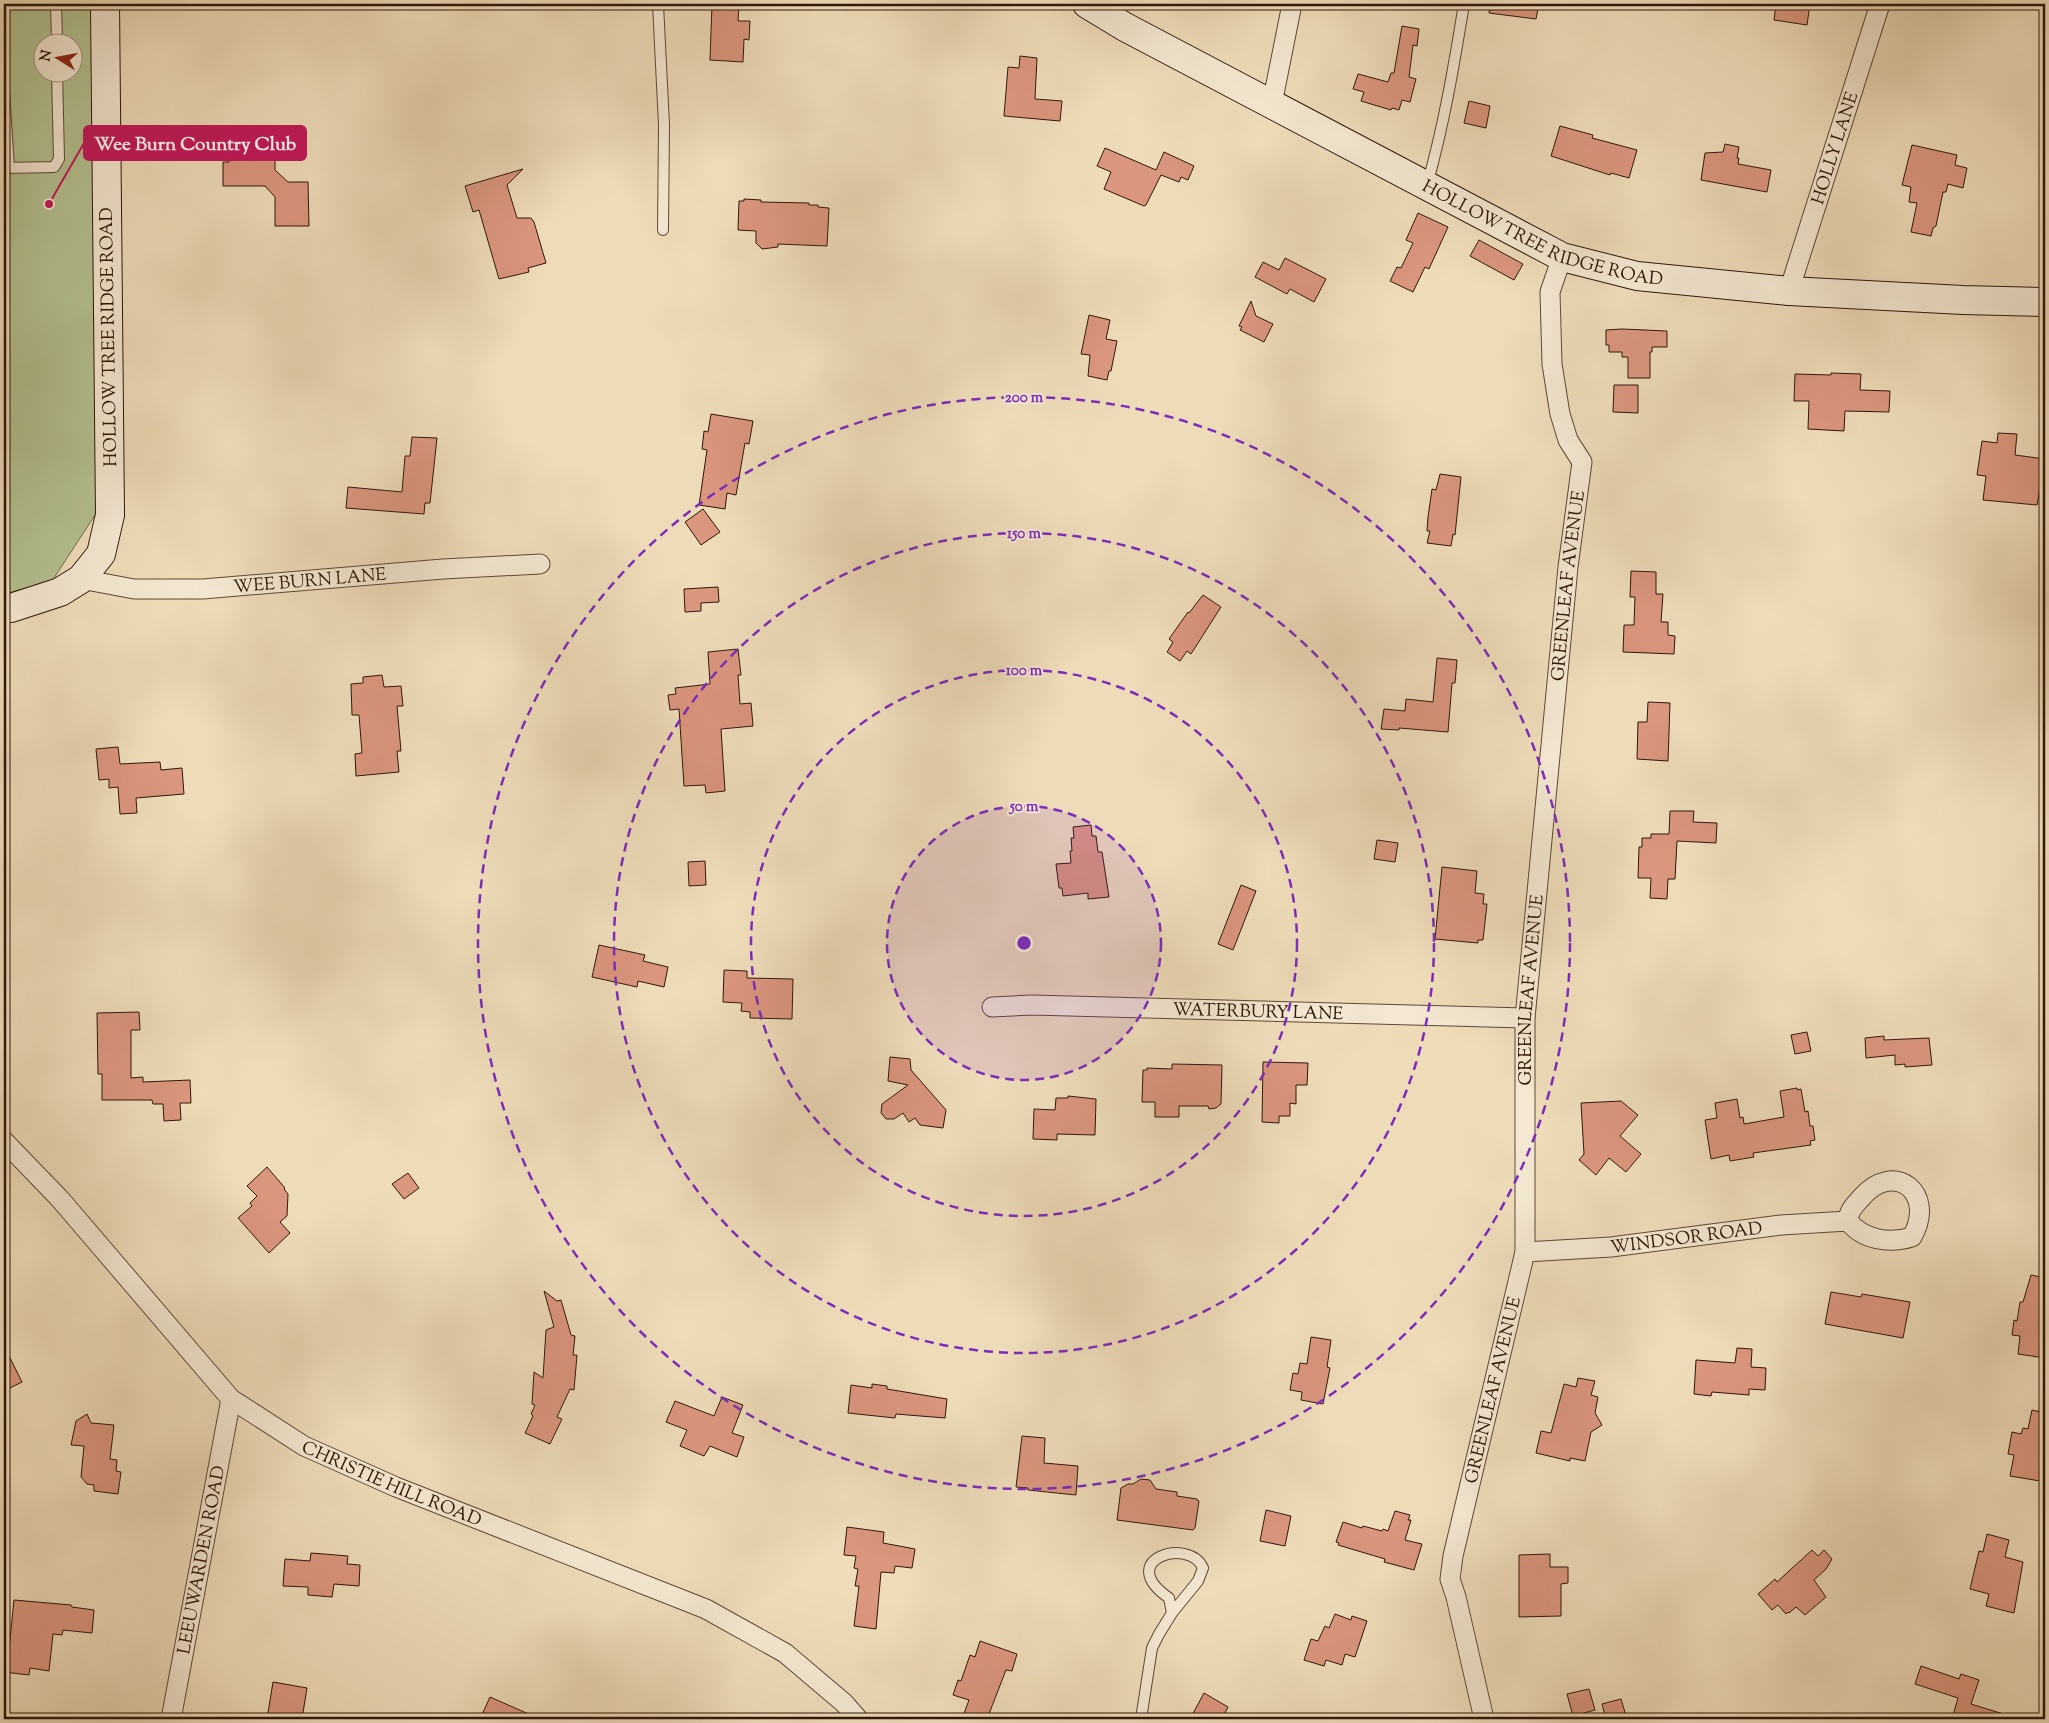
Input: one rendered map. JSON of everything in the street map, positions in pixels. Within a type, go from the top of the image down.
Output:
[{"type":"street","name":"HOLLOW TREE RIDGE ROAD","points":[[4,608],[11,608],[60,592],[81,579],[101,554],[110,515],[105,4]]},
{"type":"street","name":"HOLLOW TREE RIDGE ROAD","points":[[1087,4],[1125,27],[1562,257],[1637,276],[1790,291],[1963,300],[2045,302]]},
{"type":"street","points":[[1272,104],[1292,4]]},
{"type":"street","name":"HOLLY LANE","points":[[1790,291],[1880,4]]},
{"type":"street","name":"GREENLEAF AVENUE","points":[[1484,1719],[1456,1596],[1450,1579],[1456,1546],[1525,1252],[1525,1018],[1568,567],[1582,462],[1568,440],[1552,364],[1550,292],[1562,257]]},
{"type":"street","name":"WEE BURN LANE","points":[[81,579],[134,589],[203,589],[443,569],[540,564]]},
{"type":"street","name":"WATERBURY LANE","points":[[992,1006],[1525,1018]]},
{"type":"street","name":"CHRISTIE HILL ROAD","points":[[4,1141],[60,1198],[231,1399],[304,1446],[396,1488],[706,1608],[785,1653],[844,1703],[858,1719]]},
{"type":"street","name":"WINDSOR ROAD","points":[[1525,1252],[1611,1247],[1781,1225],[1848,1221]]},
{"type":"street","name":"LEEUWARDEN ROAD","points":[[171,1719],[231,1399]]},
{"type":"lane","points":[[56,4],[57,32]]},
{"type":"lane","points":[[658,4],[664,125],[663,230]]},
{"type":"lane","points":[[1426,186],[1439,142],[1464,4]]},
{"type":"lane","points":[[4,90],[6,168],[54,167],[59,159],[57,82]]},
{"type":"lane","points":[[1141,1719],[1152,1648],[1172,1613],[1198,1582],[1203,1568],[1194,1557],[1180,1553],[1161,1555],[1153,1560],[1149,1568],[1152,1584],[1169,1598],[1172,1613]]},
{"type":"green space","points":[[4,4],[91,4],[97,512],[52,581],[4,594]]},
{"type":"building","points":[[712,4],[739,4],[738,21],[750,21],[749,40],[744,39],[743,62],[710,60]]},
{"type":"building","points":[[1490,4],[1539,4],[1536,19],[1489,13]]},
{"type":"building","points":[[1776,4],[1810,4],[1807,25],[1774,20]]},
{"type":"building","points":[[1402,26],[1419,29],[1417,46],[1413,45],[1409,77],[1416,79],[1410,102],[1402,100],[1399,110],[1392,108],[1391,110],[1361,101],[1364,92],[1353,89],[1358,74],[1388,82],[1391,73],[1394,73]]},
{"type":"building","points":[[1020,56],[1037,58],[1035,99],[1062,101],[1060,121],[1004,116],[1008,67],[1019,68]]},
{"type":"building","points":[[1469,101],[1490,106],[1486,128],[1464,123]]},
{"type":"building","points":[[1560,126],[1593,135],[1592,138],[1637,150],[1629,178],[1611,173],[1610,175],[1551,156]]},
{"type":"building","points":[[1725,144],[1739,147],[1738,164],[1771,170],[1767,192],[1701,180],[1705,153],[1723,152]]},
{"type":"building","points":[[1912,145],[1957,155],[1955,165],[1967,168],[1963,188],[1948,184],[1946,192],[1943,192],[1936,226],[1933,228],[1931,236],[1911,232],[1917,203],[1909,202],[1911,187],[1902,185]]},
{"type":"building","points":[[1105,148],[1156,170],[1164,152],[1194,166],[1188,180],[1181,177],[1179,182],[1161,175],[1144,206],[1104,189],[1111,172],[1097,166]]},
{"type":"building","points":[[229,159],[275,159],[275,170],[288,182],[308,182],[309,226],[275,226],[275,197],[265,186],[223,186],[223,162],[229,162]]},
{"type":"building","points":[[523,169],[507,185],[517,218],[531,218],[534,222],[546,263],[528,268],[529,272],[499,279],[479,210],[473,212],[465,186]]},
{"type":"building","points":[[744,199],[761,200],[761,202],[809,203],[809,205],[829,208],[827,246],[778,244],[778,247],[762,249],[756,243],[756,231],[738,230],[739,201],[744,201]]},
{"type":"building","points":[[1418,213],[1448,227],[1429,269],[1425,267],[1413,292],[1390,281],[1397,267],[1401,268],[1413,243],[1406,240]]},
{"type":"building","points":[[1479,240],[1523,264],[1514,280],[1470,256]]},
{"type":"building","points":[[1285,258],[1326,279],[1314,302],[1290,289],[1287,294],[1255,277],[1263,262],[1279,270]]},
{"type":"building","points":[[1251,301],[1256,316],[1273,324],[1264,342],[1240,330],[1242,327],[1239,326]]},
{"type":"building","points":[[1089,315],[1110,320],[1106,339],[1117,341],[1111,371],[1109,371],[1107,380],[1088,376],[1090,355],[1081,354]]},
{"type":"building","points":[[1606,330],[1667,331],[1667,347],[1652,347],[1652,352],[1650,352],[1650,378],[1628,378],[1628,357],[1622,357],[1622,352],[1609,352],[1609,345],[1606,345]]},
{"type":"building","points":[[1831,373],[1861,374],[1860,390],[1890,391],[1889,412],[1845,411],[1844,431],[1808,429],[1809,401],[1794,401],[1795,374],[1831,375]]},
{"type":"building","points":[[1614,385],[1638,385],[1638,413],[1613,412]]},
{"type":"building","points":[[711,414],[753,421],[749,444],[745,443],[736,495],[727,493],[725,509],[699,505],[707,450],[702,449],[704,431],[708,432]]},
{"type":"building","points":[[1998,433],[2017,434],[2015,455],[2045,459],[2045,484],[2041,483],[2037,505],[1983,500],[1986,476],[1977,475],[1982,441],[1997,443]]},
{"type":"building","points":[[412,437],[437,438],[430,503],[425,503],[424,514],[346,508],[348,487],[402,492],[405,456],[410,456]]},
{"type":"building","points":[[1440,474],[1461,477],[1455,535],[1453,534],[1451,546],[1427,543],[1430,531],[1427,531],[1432,489],[1436,490]]},
{"type":"building","points":[[703,509],[720,532],[701,545],[685,522]]},
{"type":"building","points":[[1631,571],[1656,572],[1656,594],[1663,594],[1661,622],[1668,622],[1668,635],[1675,636],[1674,654],[1623,652],[1624,625],[1634,625],[1635,597],[1630,597]]},
{"type":"building","points":[[718,587],[719,602],[701,603],[701,611],[685,612],[684,589]]},
{"type":"building","points":[[1203,595],[1221,607],[1191,654],[1187,651],[1180,661],[1167,652],[1173,642],[1169,639]]},
{"type":"building","points":[[738,649],[741,675],[738,675],[740,704],[751,703],[753,726],[721,729],[725,791],[706,793],[705,785],[684,786],[679,709],[670,710],[668,695],[676,694],[675,688],[710,684],[708,652]]},
{"type":"building","points":[[1437,658],[1457,660],[1455,683],[1452,683],[1448,732],[1399,728],[1399,730],[1381,729],[1384,709],[1405,711],[1406,699],[1433,702]]},
{"type":"building","points":[[382,675],[384,687],[401,686],[403,706],[397,706],[401,751],[397,751],[399,772],[356,776],[355,754],[362,753],[359,715],[352,715],[351,684],[363,683],[363,677]]},
{"type":"building","points":[[1648,702],[1670,703],[1668,761],[1637,759],[1638,722],[1647,722]]},
{"type":"building","points":[[118,747],[120,764],[160,762],[161,770],[182,768],[184,794],[136,798],[137,813],[120,814],[118,787],[109,788],[109,779],[99,780],[96,749]]},
{"type":"building","points":[[1670,811],[1694,811],[1693,822],[1717,823],[1716,843],[1677,841],[1675,879],[1668,879],[1667,899],[1650,898],[1651,878],[1638,878],[1639,847],[1642,847],[1642,838],[1651,838],[1651,834],[1669,834]]},
{"type":"building","points":[[1091,825],[1092,836],[1096,836],[1098,852],[1102,852],[1109,897],[1088,899],[1088,893],[1063,896],[1062,888],[1059,888],[1056,864],[1071,863],[1070,851],[1072,851],[1071,838],[1074,838],[1073,827]]},
{"type":"building","points":[[1377,840],[1398,843],[1395,862],[1374,859]]},
{"type":"building","points":[[705,861],[706,885],[689,886],[688,862]]},
{"type":"building","points":[[1442,867],[1477,871],[1475,893],[1484,894],[1483,904],[1487,904],[1483,940],[1478,940],[1478,943],[1435,939]]},
{"type":"building","points":[[1241,885],[1256,891],[1233,950],[1218,944]]},
{"type":"building","points":[[599,945],[645,955],[643,961],[668,967],[664,987],[638,981],[637,987],[592,977]]},
{"type":"building","points":[[724,970],[747,971],[747,978],[793,979],[792,1019],[750,1018],[750,1012],[741,1011],[742,1003],[723,1002]]},
{"type":"building","points":[[139,1012],[140,1030],[131,1030],[131,1078],[143,1077],[143,1082],[190,1080],[191,1103],[180,1103],[181,1120],[164,1121],[163,1104],[153,1104],[152,1100],[102,1100],[102,1074],[98,1074],[97,1013]]},
{"type":"building","points":[[1807,1032],[1811,1051],[1795,1054],[1791,1035]]},
{"type":"building","points":[[1884,1036],[1884,1040],[1929,1038],[1932,1065],[1905,1067],[1905,1064],[1895,1065],[1895,1055],[1866,1058],[1865,1038]]},
{"type":"building","points":[[890,1057],[910,1059],[911,1070],[946,1110],[943,1128],[920,1125],[915,1118],[909,1122],[903,1113],[894,1119],[886,1119],[881,1113],[882,1104],[908,1085],[888,1081]]},
{"type":"building","points":[[1263,1062],[1308,1063],[1307,1085],[1296,1085],[1296,1104],[1290,1103],[1290,1116],[1279,1116],[1279,1123],[1262,1122]]},
{"type":"building","points":[[1172,1064],[1222,1065],[1221,1104],[1216,1108],[1209,1109],[1208,1106],[1179,1106],[1179,1117],[1155,1117],[1155,1102],[1142,1102],[1143,1070],[1147,1070],[1147,1068],[1172,1069]]},
{"type":"building","points":[[1797,1088],[1797,1090],[1801,1089],[1805,1112],[1808,1111],[1810,1126],[1813,1126],[1815,1140],[1810,1141],[1811,1145],[1753,1153],[1754,1157],[1730,1161],[1729,1155],[1711,1159],[1705,1120],[1717,1118],[1715,1103],[1737,1099],[1740,1118],[1743,1117],[1744,1124],[1784,1117],[1780,1091]]},
{"type":"building","points":[[1068,1096],[1096,1099],[1095,1135],[1057,1134],[1057,1140],[1033,1139],[1034,1109],[1055,1110],[1056,1098],[1068,1098]]},
{"type":"building","points":[[1621,1101],[1638,1115],[1620,1136],[1641,1154],[1626,1172],[1609,1158],[1596,1175],[1579,1160],[1584,1154],[1581,1103]]},
{"type":"building","points":[[267,1167],[288,1194],[287,1216],[280,1222],[290,1233],[269,1253],[238,1218],[252,1206],[250,1203],[257,1196],[247,1186]]},
{"type":"building","points":[[408,1173],[419,1188],[404,1199],[392,1184]]},
{"type":"building","points":[[2031,1275],[2045,1278],[2045,1358],[2018,1354],[2020,1336],[2012,1335],[2014,1320],[2017,1321],[2020,1302],[2023,1302]]},
{"type":"building","points":[[544,1291],[557,1301],[561,1300],[571,1335],[575,1336],[573,1355],[577,1355],[574,1390],[570,1389],[557,1417],[562,1419],[550,1444],[525,1433],[533,1416],[531,1414],[535,1405],[532,1404],[534,1372],[543,1378],[546,1330],[554,1327]]},
{"type":"building","points":[[1831,1292],[1861,1297],[1862,1294],[1910,1302],[1903,1338],[1825,1324]]},
{"type":"building","points":[[1311,1337],[1331,1340],[1327,1367],[1330,1368],[1323,1404],[1301,1400],[1302,1392],[1290,1390],[1293,1373],[1298,1374],[1300,1363],[1307,1364]]},
{"type":"building","points":[[4,1346],[22,1382],[4,1391]]},
{"type":"building","points":[[1737,1348],[1752,1349],[1751,1367],[1766,1368],[1765,1390],[1749,1389],[1749,1395],[1712,1392],[1711,1396],[1694,1394],[1696,1360],[1735,1363]]},
{"type":"building","points":[[1578,1378],[1595,1381],[1591,1395],[1598,1397],[1595,1413],[1602,1425],[1591,1432],[1585,1461],[1570,1458],[1570,1461],[1536,1453],[1541,1431],[1551,1433],[1564,1384],[1576,1387]]},
{"type":"building","points":[[872,1384],[887,1386],[887,1389],[947,1399],[945,1418],[896,1414],[895,1418],[848,1413],[851,1385],[872,1388]]},
{"type":"building","points":[[722,1397],[743,1405],[732,1433],[744,1437],[737,1457],[710,1446],[704,1456],[680,1446],[687,1430],[666,1422],[675,1401],[714,1416]]},
{"type":"building","points":[[2032,1410],[2045,1413],[2045,1454],[2040,1481],[2010,1476],[2014,1455],[2008,1454],[2012,1432],[2021,1434],[2023,1428],[2028,1429]]},
{"type":"building","points":[[87,1414],[91,1423],[114,1425],[110,1459],[117,1460],[116,1471],[121,1472],[118,1494],[94,1491],[94,1485],[87,1484],[81,1477],[84,1446],[71,1445],[76,1421]]},
{"type":"building","points":[[1022,1436],[1045,1438],[1044,1463],[1078,1466],[1076,1495],[1016,1487]]},
{"type":"building","points":[[1141,1479],[1150,1480],[1156,1489],[1177,1492],[1177,1496],[1197,1499],[1199,1501],[1195,1528],[1193,1530],[1117,1520],[1121,1488]]},
{"type":"building","points":[[1266,1510],[1291,1516],[1285,1546],[1260,1541]]},
{"type":"building","points":[[1395,1511],[1410,1515],[1408,1520],[1411,1520],[1405,1540],[1422,1544],[1414,1570],[1384,1562],[1385,1559],[1338,1545],[1339,1543],[1336,1542],[1343,1522],[1362,1528],[1363,1526],[1388,1531]]},
{"type":"building","points":[[847,1527],[884,1532],[883,1543],[915,1549],[912,1568],[895,1566],[894,1573],[881,1572],[876,1629],[854,1626],[859,1586],[855,1586],[858,1569],[854,1568],[856,1556],[844,1555]]},
{"type":"building","points":[[1987,1534],[2009,1540],[2005,1557],[2023,1562],[2014,1613],[1986,1606],[1989,1594],[1970,1589],[1979,1551],[1983,1552]]},
{"type":"building","points":[[1812,1550],[1818,1556],[1824,1550],[1832,1559],[1826,1569],[1814,1580],[1826,1597],[1805,1615],[1796,1607],[1786,1614],[1778,1605],[1772,1610],[1758,1594],[1775,1579],[1777,1582]]},
{"type":"building","points":[[311,1553],[348,1556],[347,1564],[360,1565],[359,1586],[334,1584],[332,1597],[308,1595],[308,1587],[283,1586],[285,1559],[310,1561]]},
{"type":"building","points":[[1550,1554],[1550,1567],[1568,1567],[1568,1583],[1561,1584],[1561,1616],[1519,1617],[1519,1555]]},
{"type":"building","points":[[14,1600],[71,1605],[72,1607],[94,1610],[92,1633],[63,1630],[62,1635],[53,1634],[49,1671],[30,1668],[29,1675],[4,1672],[4,1650],[9,1650]]},
{"type":"building","points":[[1335,1614],[1351,1620],[1352,1616],[1367,1621],[1355,1657],[1345,1654],[1342,1665],[1326,1660],[1324,1666],[1304,1660],[1311,1639],[1318,1641],[1325,1626],[1329,1628]]},
{"type":"building","points":[[980,1641],[1017,1654],[1012,1671],[1006,1670],[987,1719],[962,1719],[969,1700],[953,1695],[958,1680],[961,1681],[970,1655],[975,1657]]},
{"type":"building","points":[[1921,1666],[1959,1679],[1961,1674],[1979,1680],[1971,1704],[2010,1716],[2009,1719],[1952,1719],[1958,1698],[1915,1684]]},
{"type":"building","points":[[273,1682],[307,1688],[302,1719],[267,1719]]},
{"type":"building","points":[[1589,1689],[1595,1710],[1573,1716],[1567,1694]]},
{"type":"building","points":[[1204,1693],[1228,1707],[1222,1719],[1190,1719]]},
{"type":"building","points":[[490,1697],[540,1719],[480,1719]]},
{"type":"building","points":[[1621,1699],[1627,1719],[1606,1719],[1602,1704]]},
{"type":"place","name":"Wee Burn Country Club","points":[[49,204]]}]
